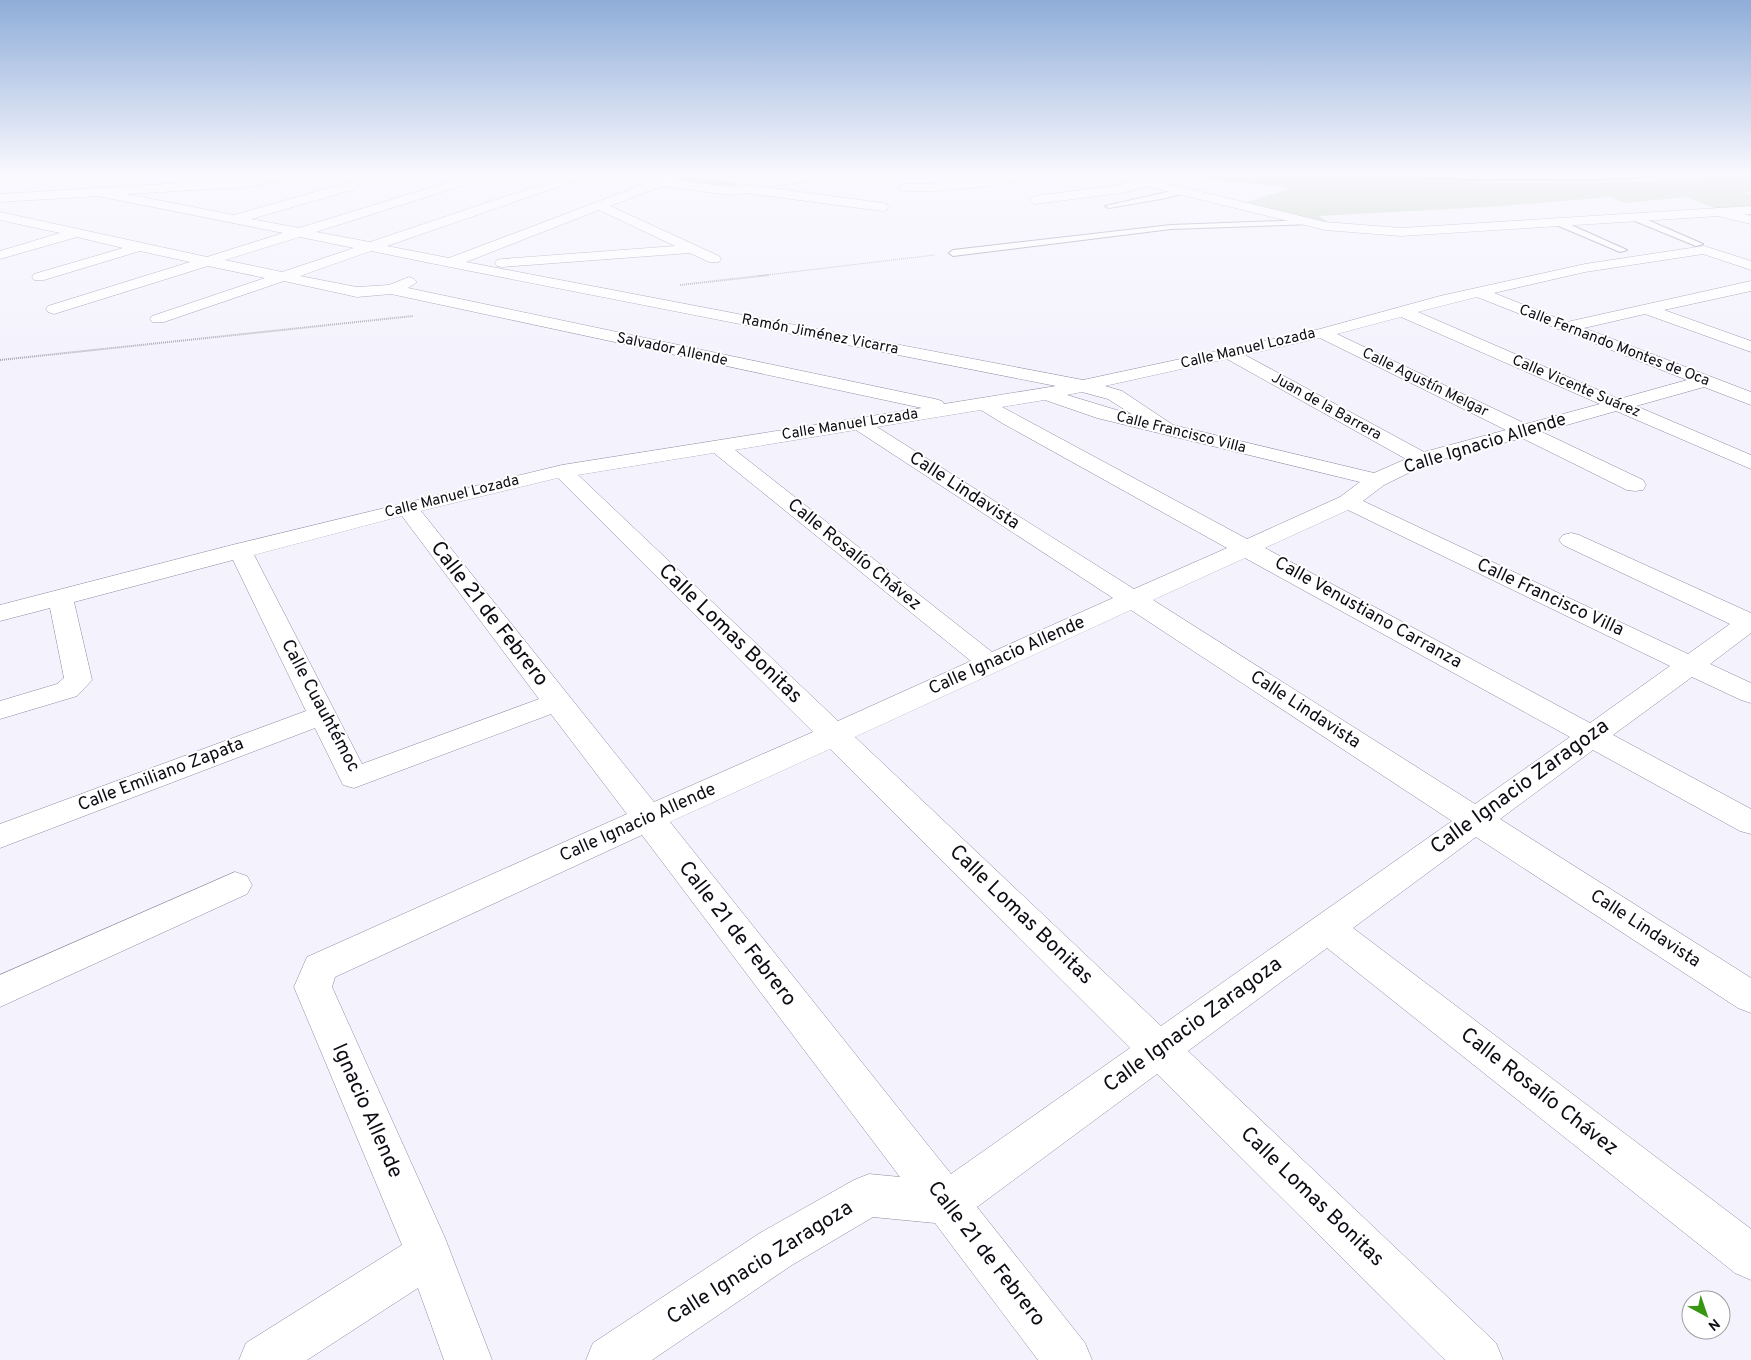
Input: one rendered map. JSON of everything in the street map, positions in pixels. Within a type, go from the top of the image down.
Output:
[{"type":"street","points":[[0,255],[61,237]]},
{"type":"street","points":[[97,237],[357,292],[391,289],[522,237]]},
{"type":"street","points":[[54,309],[283,237]]},
{"type":"street","name":"Ramón Jiménez Vicarra","points":[[326,237],[1083,386],[1115,395],[1165,428]]},
{"type":"street","points":[[158,319],[399,237]]},
{"type":"street","points":[[667,237],[714,259]]},
{"type":"street","points":[[39,277],[139,247]]},
{"type":"street","points":[[1701,247],[1751,266]]},
{"type":"street","name":"Calle Manuel Lozada","points":[[0,614],[240,550],[562,471],[1046,394],[1230,354],[1477,292],[1585,268],[1701,247]]},
{"type":"street","points":[[457,264],[692,249]]},
{"type":"street","points":[[1565,327],[1751,286]]},
{"type":"street","name":"Salvador Allende","points":[[391,289],[952,409]]},
{"type":"street","name":"Calle Fernando Montes de Oca","points":[[1477,292],[1751,399]]},
{"type":"street","points":[[1720,293],[1751,303]]},
{"type":"street","points":[[1646,309],[1751,347]]},
{"type":"street","name":"Calle Vicente Suárez","points":[[1402,312],[1751,463]]},
{"type":"street","name":"Calle Agustín Melgar","points":[[1322,332],[1635,485]]},
{"type":"street","name":"Juan de la Barrera","points":[[1230,354],[1422,459]]},
{"type":"street","name":"Calle Ignacio Allende","points":[[320,968],[1348,502],[1376,480],[1422,459],[1705,381]]},
{"type":"street","name":"Calle Francisco Villa","points":[[1046,394],[1104,414],[1376,480]]},
{"type":"street","name":"Calle Venustiano Carranza","points":[[984,404],[1751,823]]},
{"type":"street","name":"Calle Lindavista","points":[[858,423],[1751,997]]},
{"type":"street","name":"Calle Rosalío Chávez","points":[[718,446],[991,664]]},
{"type":"street","name":"Calle Lomas Bonitas","points":[[562,471],[1479,1360]]},
{"type":"street","name":"Calle Francisco Villa","points":[[1348,502],[1751,694]]},
{"type":"street","name":"Calle 21 de Febrero","points":[[407,508],[1068,1360]]},
{"type":"street","points":[[1571,540],[1750,623]]},
{"type":"street","name":"Calle Cuauhtémoc","points":[[240,550],[354,778],[557,702]]},
{"type":"street","points":[[0,710],[68,690],[78,680],[60,597]]},
{"type":"street","name":"Calle Ignacio Zaragoza","points":[[610,1360],[776,1249],[869,1195],[946,1203],[1326,927],[1750,623]]},
{"type":"street","name":"Calle Emiliano Zapata","points":[[0,836],[322,715]]},
{"type":"street","points":[[0,992],[235,885]]},
{"type":"street","name":"Calle Rosalío Chávez","points":[[1326,927],[1751,1257]]},
{"type":"street","name":"Ignacio Allende","points":[[320,968],[313,987],[429,1254],[468,1360]]},
{"type":"street","points":[[263,1360],[429,1254]]},
{"type":"lane","points":[[953,253],[1083,237]]},
{"type":"lane","points":[[1594,237],[1623,250]]},
{"type":"lane","points":[[1679,237],[1701,247]]}]
